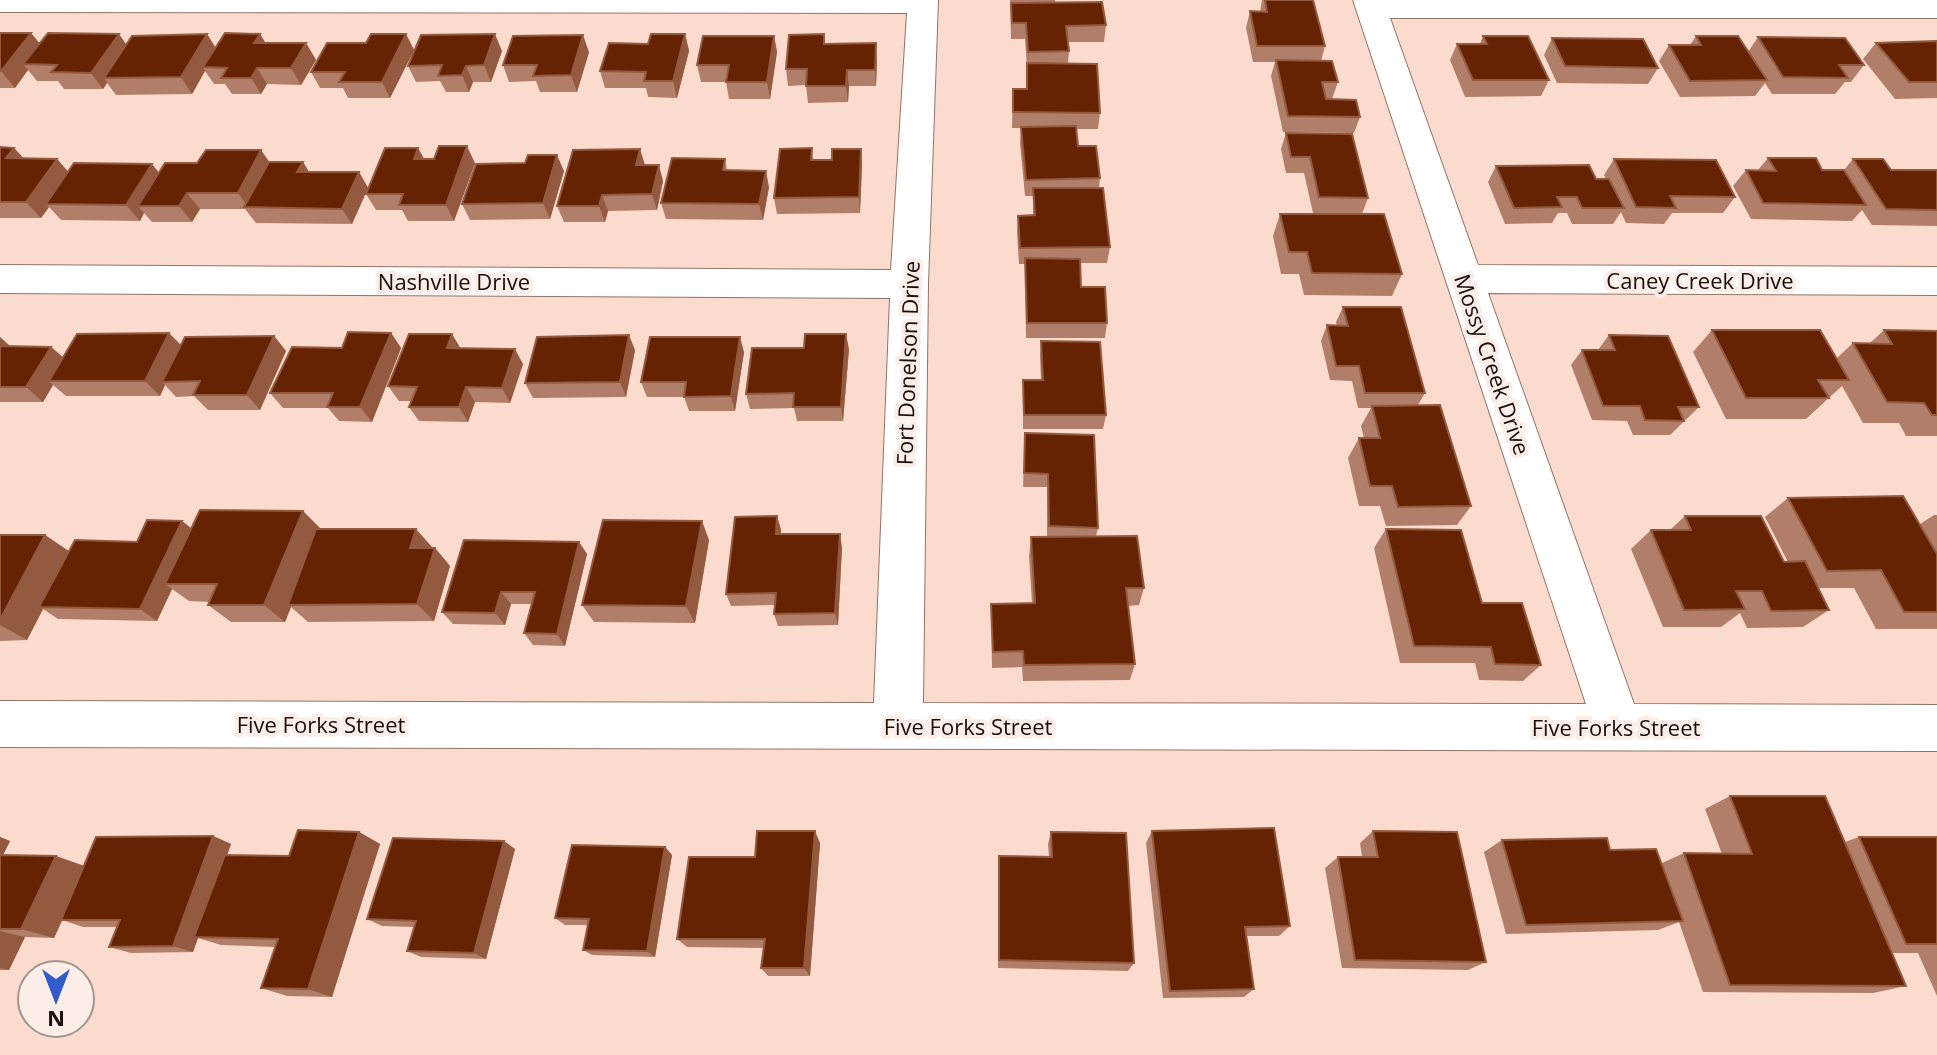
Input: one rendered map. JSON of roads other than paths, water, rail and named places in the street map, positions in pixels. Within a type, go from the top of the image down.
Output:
[{"type":"street","points":[[0,3],[923,2]]},
{"type":"street","name":"Fort Donelson Drive","points":[[898,726],[909,284],[923,2]]},
{"type":"street","points":[[1370,4],[1937,9]]},
{"type":"street","name":"Mossy Creek Drive","points":[[1370,4],[1618,727]]},
{"type":"street","name":"Nashville Drive","points":[[0,279],[909,284]]},
{"type":"street","name":"Caney Creek Drive","points":[[1464,279],[1937,281]]},
{"type":"street","name":"Five Forks Street","points":[[0,724],[1937,728]]}]
